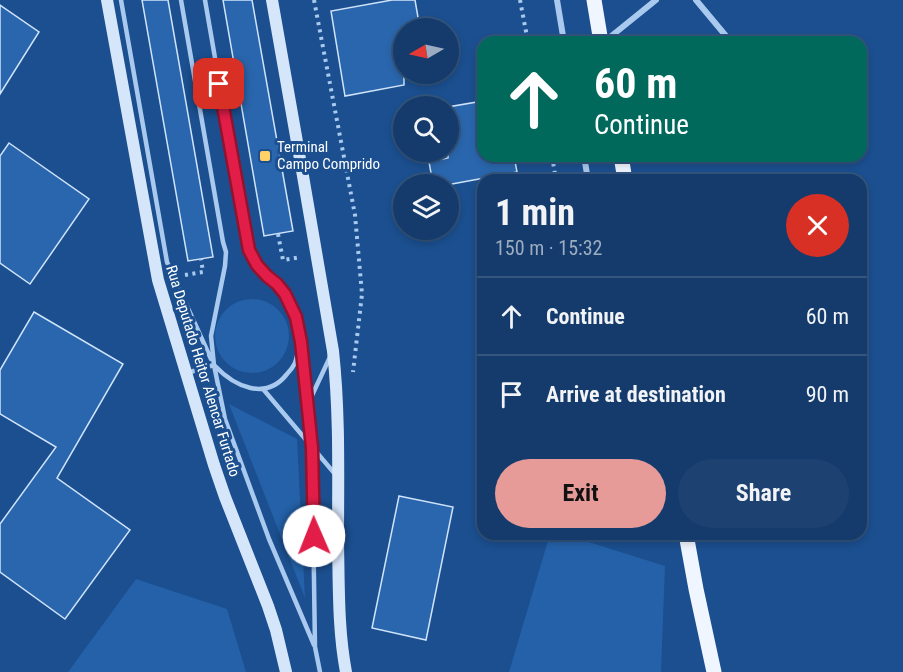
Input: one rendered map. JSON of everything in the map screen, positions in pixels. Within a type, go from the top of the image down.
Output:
[{"type":"main road","points":[[594,0],[602,36]]},
{"type":"main road","points":[[687,540],[714,672]]},
{"type":"street","name":"Rua Deputado Heitor Alencar Furtado","points":[[107,0],[158,280],[225,497],[271,614],[286,672]]},
{"type":"street","points":[[272,0],[333,351],[339,478],[339,626],[345,672]]},
{"type":"street","points":[[557,0],[563,36]]},
{"type":"street","points":[[611,36],[656,0]]},
{"type":"street","points":[[696,0],[726,36]]},
{"type":"lane","points":[[122,0],[167,262],[213,365],[226,378],[243,387],[263,389],[280,383],[295,365],[301,342]]},
{"type":"lane","points":[[181,0],[226,252],[211,336],[213,365],[225,419],[269,539],[315,647]]},
{"type":"lane","points":[[205,0],[249,250],[257,265],[285,294],[296,317],[301,342],[312,448],[315,647],[320,672]]},
{"type":"lane","points":[[307,406],[333,351]]},
{"type":"lane","points":[[186,373],[213,365]]},
{"type":"lane","points":[[263,389],[339,478]]},
{"type":"path","points":[[314,0],[355,215],[362,294],[352,379],[337,402]]},
{"type":"path","points":[[520,0],[527,36]]},
{"type":"path","points":[[278,234],[283,260],[316,255]]},
{"type":"shaded area","points":[[252,299],[266,302],[278,310],[286,322],[289,336],[286,350],[278,362],[266,370],[252,373],[238,370],[226,362],[218,350],[215,336],[218,322],[226,310],[238,302]]},
{"type":"shaded area","points":[[229,404],[297,439],[305,598]]},
{"type":"shaded area","points":[[548,540],[582,540],[665,566],[661,672],[509,672]]},
{"type":"shaded area","points":[[136,579],[227,609],[246,672],[68,672]]},
{"type":"building","points":[[142,0],[168,0],[213,257],[188,261]]},
{"type":"building","name":"Terminal Campo Comprido","points":[[223,0],[252,0],[293,231],[264,236]]},
{"type":"building","points":[[392,0],[415,0],[418,18],[393,18],[393,84],[404,85],[345,96],[331,11]]},
{"type":"building","points":[[0,5],[39,32],[0,94]]},
{"type":"building","points":[[477,102],[477,162],[515,162],[517,172],[477,174],[477,179],[459,183],[459,174],[431,174],[429,162],[459,162],[459,105]]},
{"type":"building","points":[[9,143],[89,199],[30,284],[0,263],[0,156]]},
{"type":"building","points":[[34,312],[123,364],[57,478],[130,530],[65,619],[0,572],[0,524],[56,447],[0,414],[0,370]]},
{"type":"building","points":[[399,496],[453,507],[426,640],[372,628]]},
{"type":"place","name":"Terminal Campo Comprido","points":[[265,156]]},
{"type":"route","points":[[219,84],[249,250],[257,265],[285,294],[296,317],[301,342],[312,448],[314,536]]}]
